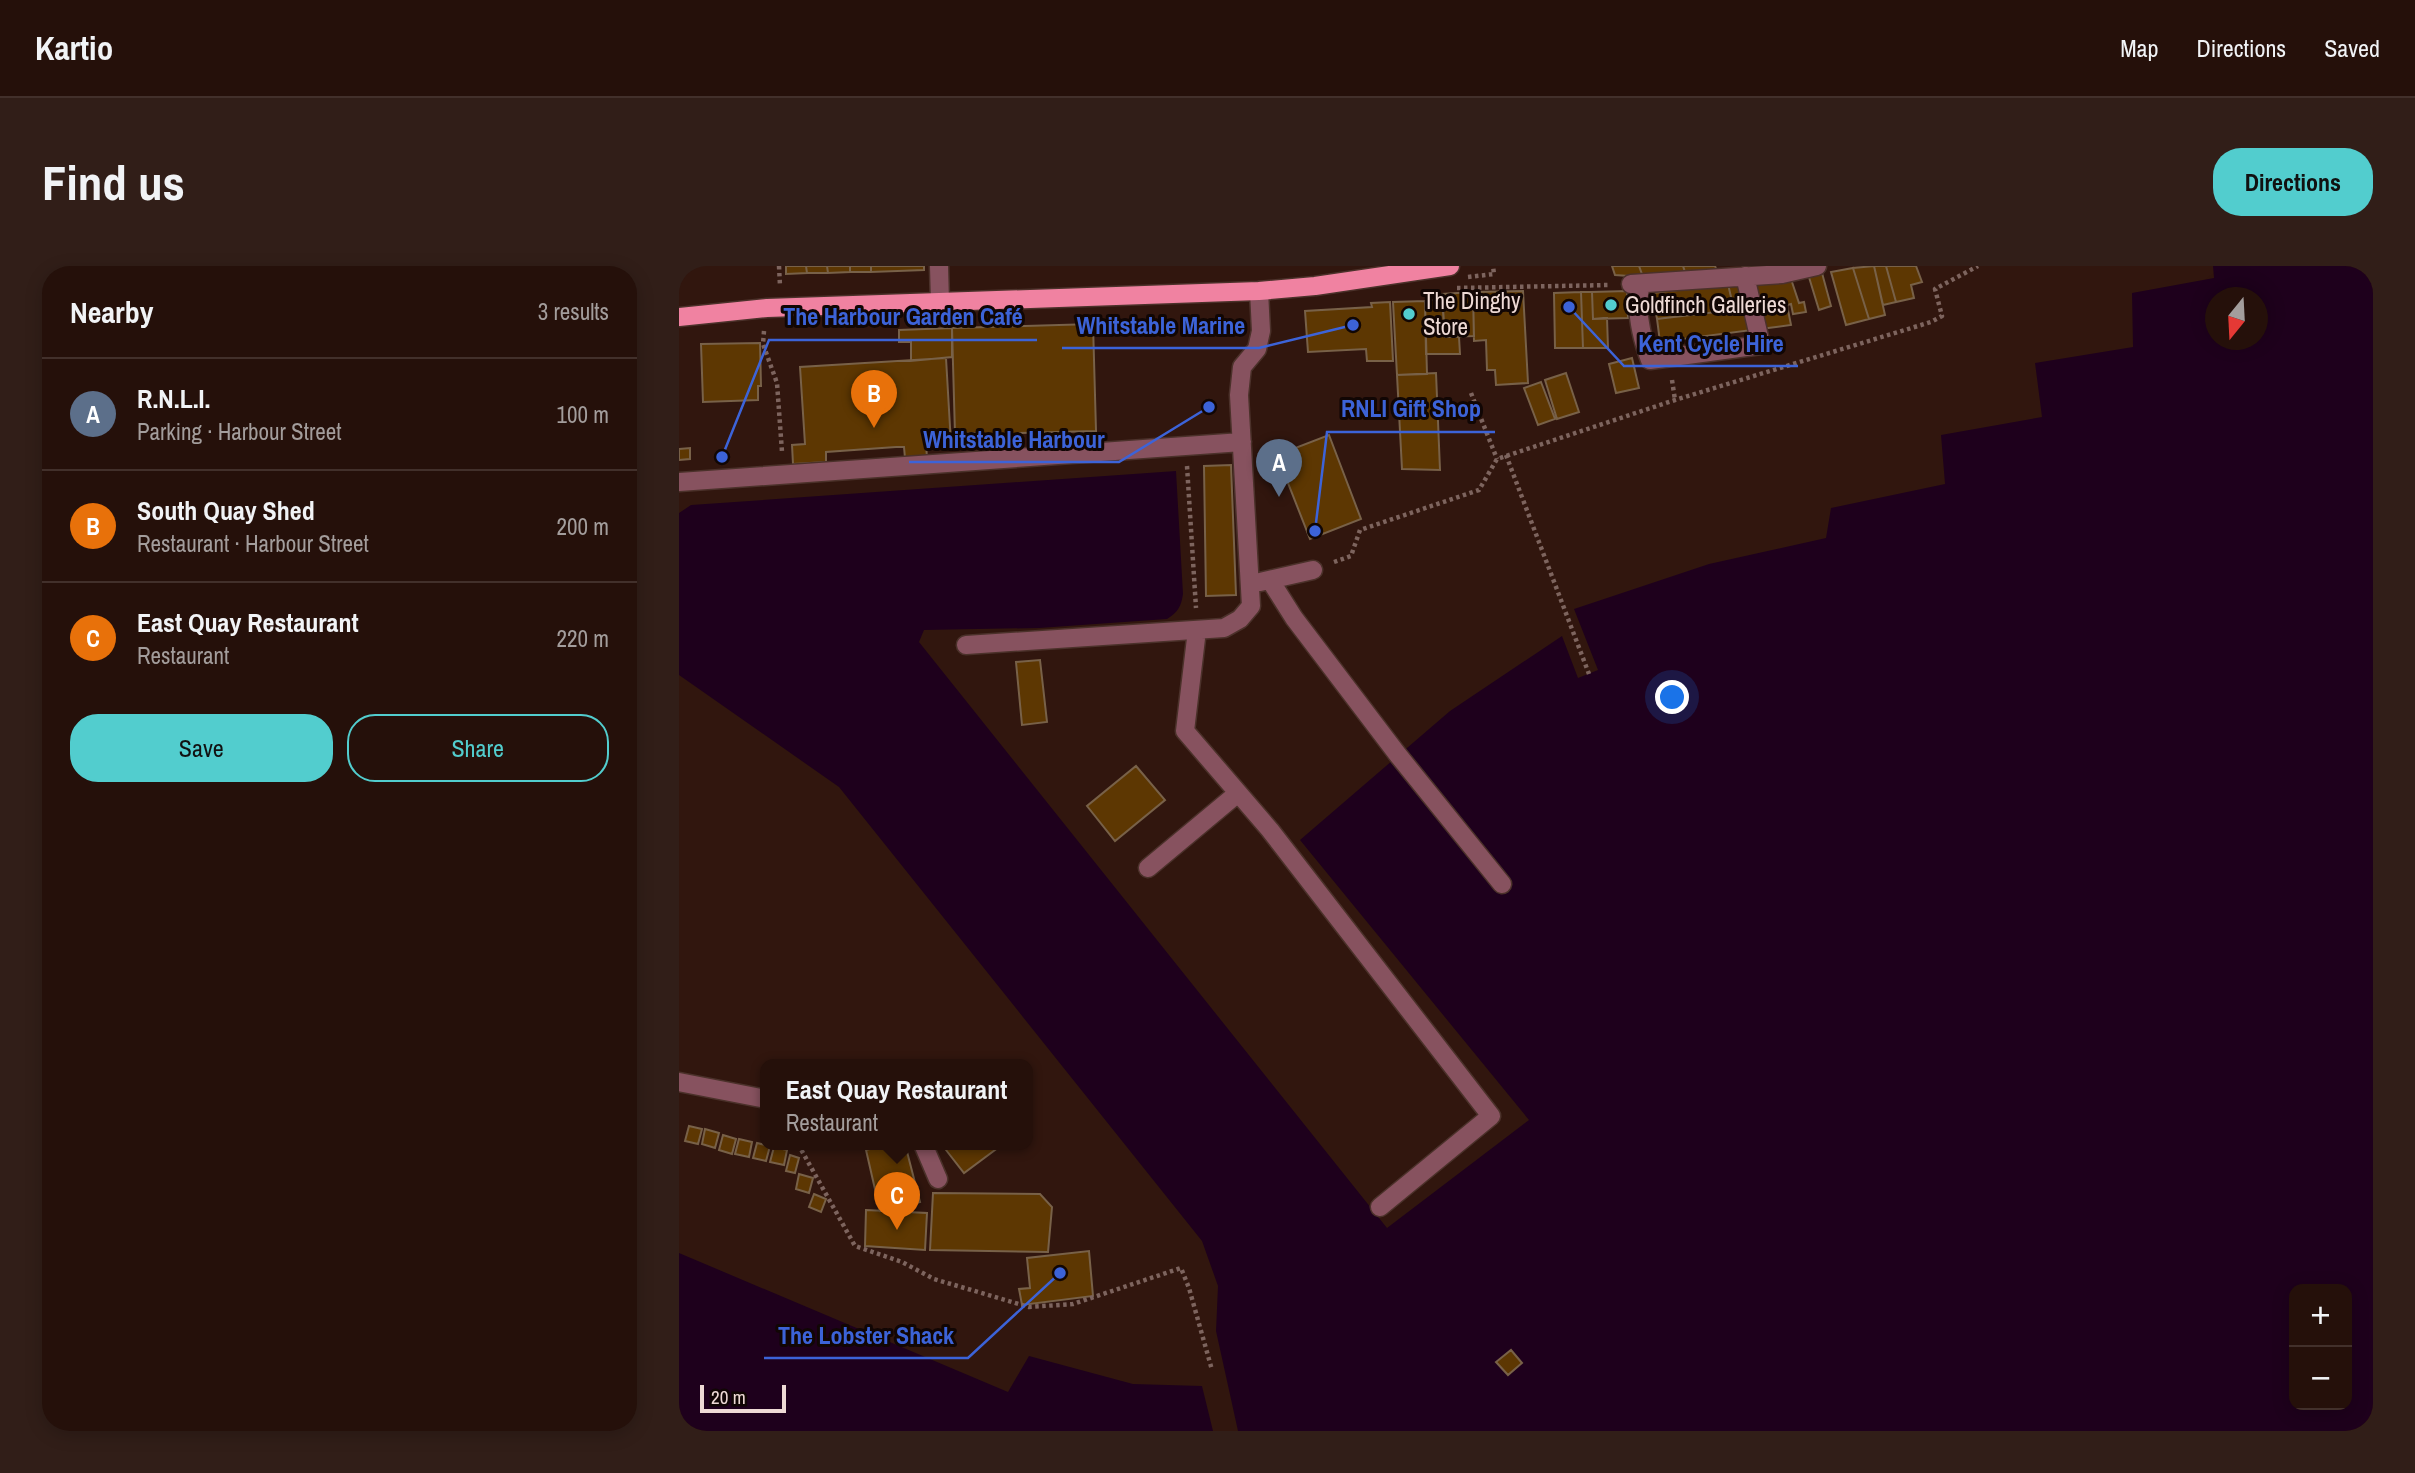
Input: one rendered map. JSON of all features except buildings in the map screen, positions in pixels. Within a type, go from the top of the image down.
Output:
[{"type":"main road","points":[[1334,283],[1363,266]]},
{"type":"main road","points":[[679,317],[767,308],[1259,291],[1450,266]]},
{"type":"street","points":[[939,266],[940,302]]},
{"type":"street","points":[[1745,276],[1761,345],[1650,360],[1641,335],[1636,284],[1745,276],[1782,274],[1817,266]]},
{"type":"street","points":[[966,645],[1224,628],[1240,619],[1251,606],[1239,395],[1242,367],[1257,349],[1261,331],[1259,291]]},
{"type":"street","points":[[679,482],[1242,442]]},
{"type":"street","points":[[1250,584],[1313,570]]},
{"type":"street","points":[[1270,580],[1302,629],[1398,755],[1502,884]]},
{"type":"street","points":[[1197,630],[1185,731],[1270,830],[1491,1116],[1380,1207]]},
{"type":"street","points":[[1148,868],[1238,793]]},
{"type":"street","points":[[679,1082],[760,1098]]},
{"type":"street","points":[[926,1150],[938,1179]]},
{"type":"path","points":[[779,266],[780,284]]},
{"type":"path","points":[[1313,570],[1351,556],[1360,530],[1479,490],[1497,459],[1506,455],[1931,322],[1942,316],[1935,289],[1978,266]]},
{"type":"path","points":[[1454,289],[1636,284]]},
{"type":"path","points":[[765,327],[763,344],[777,383],[783,475]]},
{"type":"path","points":[[1471,393],[1497,459]]},
{"type":"path","points":[[1185,445],[1197,630]]},
{"type":"path","points":[[1506,455],[1589,674]]},
{"type":"path","points":[[801,1150],[855,1246],[902,1262],[934,1279],[1029,1307],[1073,1304],[1181,1268],[1212,1370]]},
{"type":"shaded area","points":[[2213,266],[2373,266],[2373,1431],[1238,1431],[1216,1331],[1218,1286],[1202,1241],[839,787],[679,675],[679,513],[691,505],[1176,471],[1183,594],[1178,609],[1167,619],[1039,628],[924,630],[919,642],[1387,1228],[1529,1120],[1300,840],[1450,711],[1562,636],[1578,678],[1598,670],[1574,609],[1709,564],[1826,538],[1831,508],[1945,484],[1941,435],[2042,417],[2035,363],[2133,347],[2132,293],[2214,278]]},
{"type":"shaded area","points":[[679,1253],[1008,1392],[1029,1356],[1133,1384],[1202,1386],[1213,1431],[679,1431]]},
{"type":"place","name":"Goldfinch Galleries","points":[[1611,305]]},
{"type":"place","name":"Kent Cycle Hire","points":[[1569,307]]},
{"type":"place","name":"The Dinghy Store","points":[[1409,314]]},
{"type":"place","name":"Whitstable Marine","points":[[1353,325]]},
{"type":"place","name":"Whitstable Harbour","points":[[1209,407]]},
{"type":"place","name":"South Quay Shed","points":[[874,428]]},
{"type":"place","name":"The Harbour Garden Café","points":[[722,457]]},
{"type":"place","name":"R.N.L.I.","points":[[1279,497]]},
{"type":"place","name":"RNLI Gift Shop","points":[[1315,531]]},
{"type":"place","name":"East Quay Restaurant","points":[[897,1230]]},
{"type":"place","name":"The Lobster Shack","points":[[1060,1273]]}]
